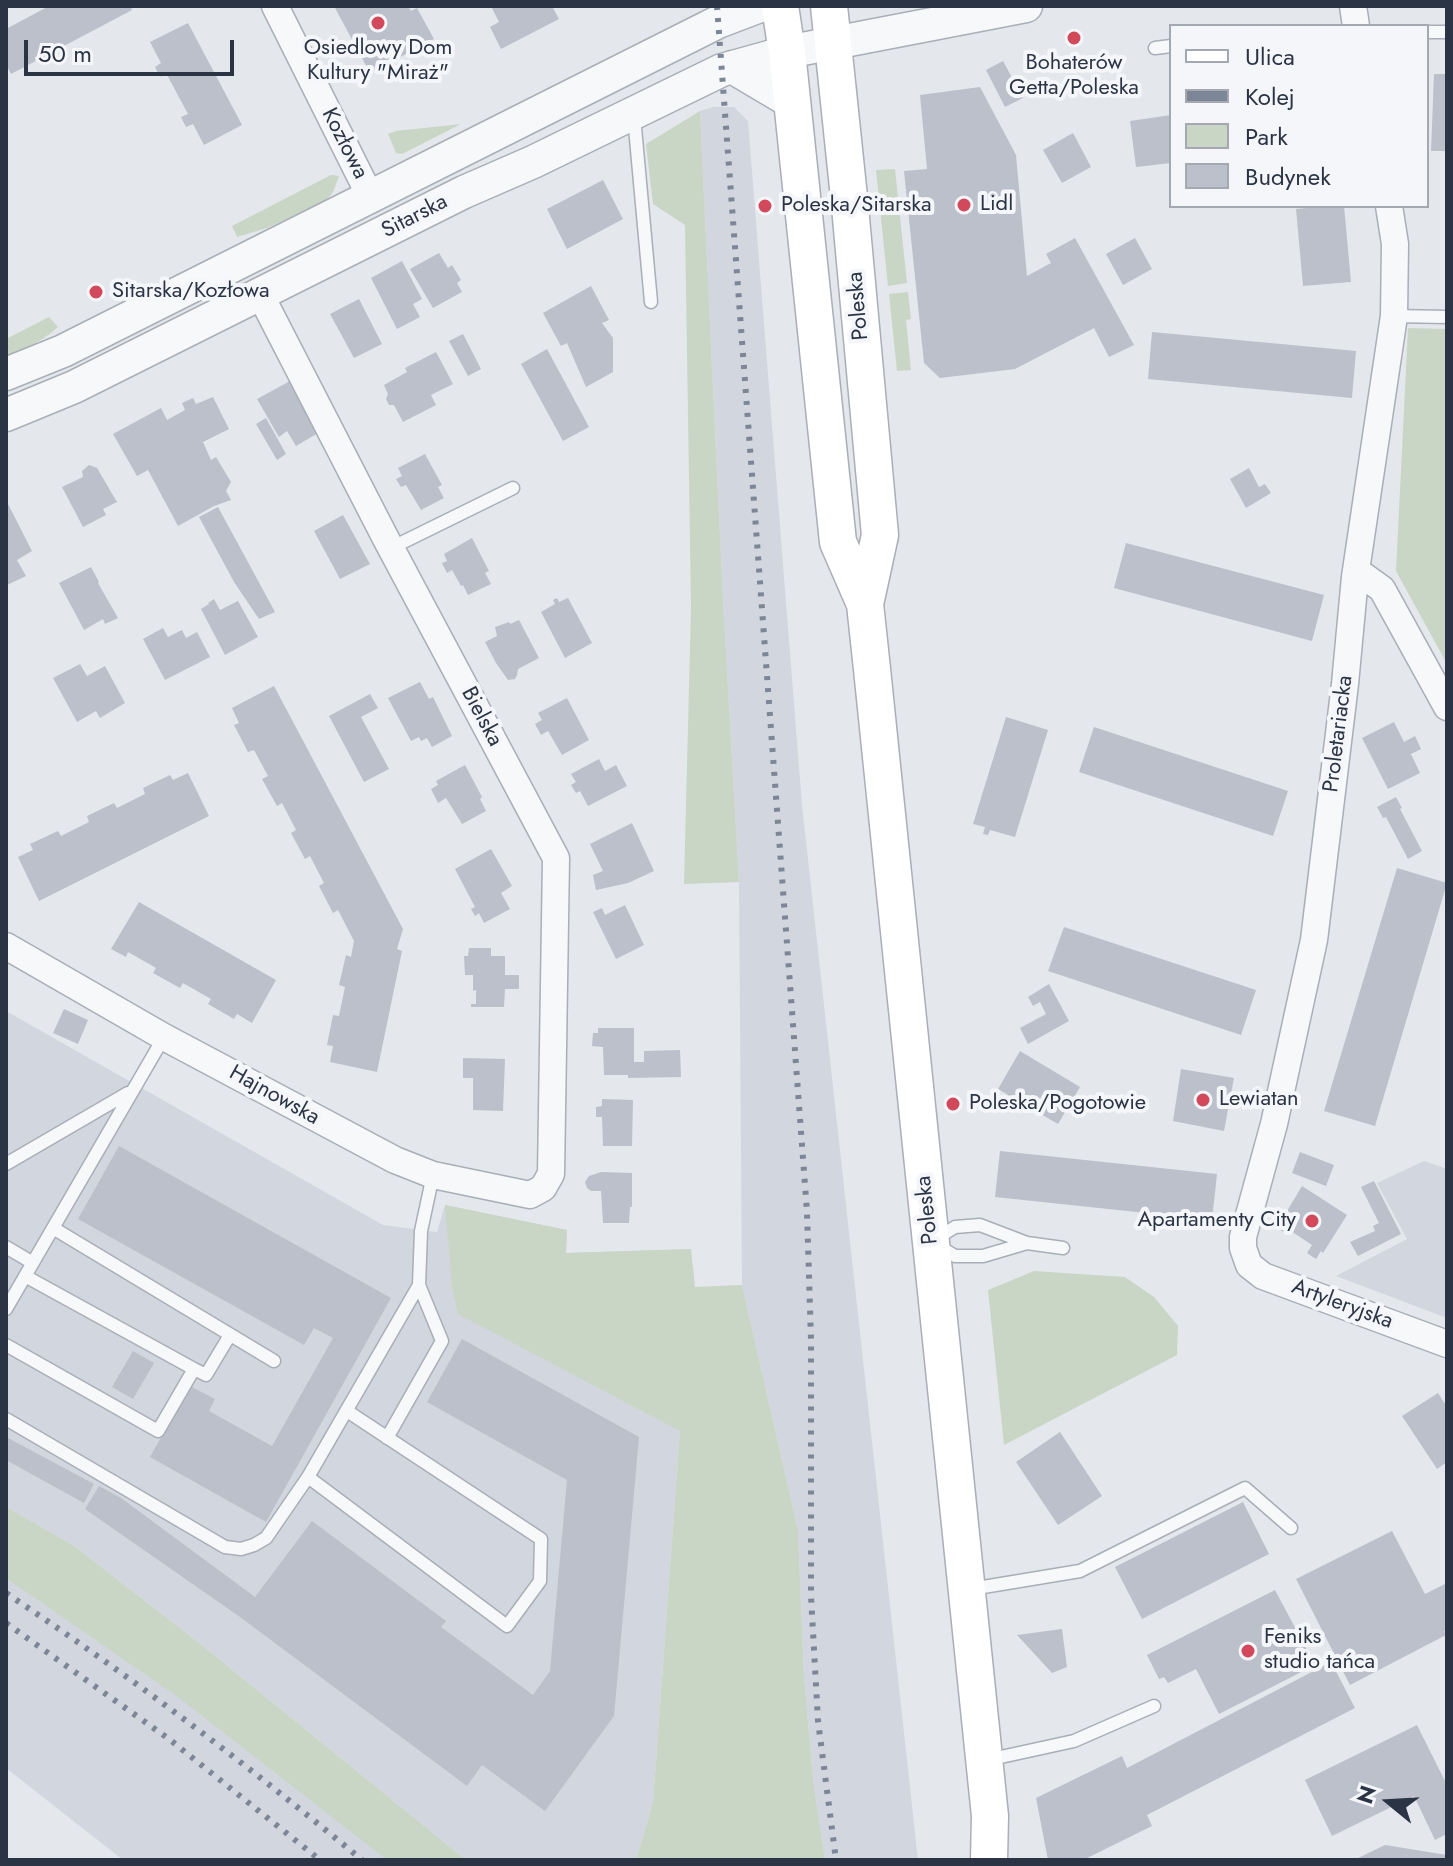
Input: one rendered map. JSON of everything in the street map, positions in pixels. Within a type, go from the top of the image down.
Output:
[{"type":"main road","name":"Poleska","points":[[780,6],[838,542],[865,604],[990,1816],[989,1860]]},
{"type":"main road","name":"Poleska","points":[[829,6],[880,535],[865,604]]},
{"type":"main road","points":[[803,211],[850,207]]},
{"type":"main road","name":"Poleska","points":[[990,1816],[1002,1860]]},
{"type":"street","name":"Kozłowa","points":[[275,6],[370,196]]},
{"type":"street","name":"Sitarska","points":[[6,374],[75,346],[718,22],[760,6]]},
{"type":"street","name":"Sitarska","points":[[6,415],[74,387],[464,192],[722,70],[787,52],[1026,6]]},
{"type":"street","points":[[732,67],[791,102]]},
{"type":"street","name":"Proletariacka","points":[[1244,1255],[1243,1237],[1274,1124],[1314,940],[1357,571],[1394,316],[1395,244],[1389,208]]},
{"type":"street","name":"Bielska","points":[[260,294],[556,858],[551,1174]]},
{"type":"street","points":[[1357,571],[1382,589],[1447,707]]},
{"type":"street","name":"Hajnowska","points":[[6,946],[164,1037],[395,1160],[433,1175],[530,1195],[543,1188],[551,1174]]},
{"type":"street","name":"Artyleryjska","points":[[1244,1255],[1249,1265],[1263,1276],[1447,1344]]},
{"type":"lane","points":[[1155,48],[1169,46]]},
{"type":"lane","points":[[633,114],[651,302]]},
{"type":"lane","points":[[1394,316],[1447,317]]},
{"type":"lane","points":[[391,548],[513,488]]},
{"type":"lane","points":[[6,1309],[164,1037]]},
{"type":"lane","points":[[6,1164],[131,1092]]},
{"type":"lane","points":[[387,1438],[442,1341],[419,1285],[421,1231],[433,1175]]},
{"type":"lane","points":[[1027,1243],[983,1256],[955,1256],[931,1242],[955,1227],[980,1225],[1027,1243],[1063,1248]]},
{"type":"lane","points":[[53,1228],[274,1361]]},
{"type":"lane","points":[[6,1247],[33,1263]]},
{"type":"lane","points":[[25,1276],[206,1375],[230,1335]]},
{"type":"lane","points":[[6,1419],[225,1547],[241,1549],[254,1545],[266,1538],[308,1477],[419,1285]]},
{"type":"lane","points":[[6,1345],[158,1431],[194,1369]]},
{"type":"lane","points":[[308,1477],[507,1626],[540,1581],[541,1539],[347,1411]]},
{"type":"lane","points":[[967,1590],[1080,1571],[1245,1488],[1291,1528]]},
{"type":"lane","points":[[984,1760],[1074,1741],[1154,1706]]},
{"type":"shaded area","points":[[713,107],[734,107],[748,121],[802,805],[918,1860],[825,1860],[813,1779],[804,1675],[798,1530],[742,1285],[739,882],[700,111]]},
{"type":"shaded area","points":[[6,1011],[383,1225],[437,1232],[445,1205],[567,1230],[566,1253],[691,1249],[653,1802],[636,1860],[466,1860],[203,1646],[73,1545],[6,1507]]},
{"type":"shaded area","points":[[1424,1161],[1447,1169],[1447,1318],[1336,1276],[1407,1239],[1377,1183]]},
{"type":"shaded area","points":[[6,1573],[441,1860],[123,1860],[6,1768]]},
{"type":"green space","points":[[700,111],[739,882],[684,884],[691,607],[685,225],[653,204],[646,144]]},
{"type":"green space","points":[[461,124],[402,154],[396,153],[388,134],[396,131]]},
{"type":"green space","points":[[895,169],[907,283],[888,286],[876,170]]},
{"type":"green space","points":[[331,175],[339,176],[326,201],[267,228],[237,237],[232,226]]},
{"type":"green space","points":[[908,292],[911,319],[906,320],[911,370],[897,371],[889,294]]},
{"type":"green space","points":[[49,317],[58,327],[34,344],[6,356],[6,339]]},
{"type":"green space","points":[[1408,328],[1447,329],[1447,664],[1396,571]]},
{"type":"green space","points":[[445,1205],[567,1230],[566,1253],[691,1249],[695,1287],[742,1285],[798,1530],[804,1675],[813,1779],[825,1860],[636,1860],[653,1802],[680,1431],[458,1314],[452,1286]]},
{"type":"green space","points":[[1034,1271],[1125,1277],[1154,1297],[1178,1326],[1177,1355],[1004,1445],[988,1290]]},
{"type":"green space","points":[[6,1507],[73,1545],[203,1646],[466,1860],[387,1860],[178,1697],[6,1578]]},
{"type":"building","points":[[49,6],[130,6],[132,10],[11,74],[6,64],[6,29]]},
{"type":"building","points":[[334,6],[408,6],[411,11],[417,8],[434,39],[370,73]]},
{"type":"building","points":[[491,6],[552,6],[559,19],[501,49],[490,27],[499,22]]},
{"type":"building","points":[[188,23],[242,125],[204,145],[193,124],[186,127],[181,117],[188,114],[166,73],[160,77],[155,67],[161,63],[150,42]]},
{"type":"building","points":[[1003,61],[1023,98],[1005,107],[986,70]]},
{"type":"building","points":[[1434,74],[1447,74],[1447,151],[1431,151]]},
{"type":"building","name":"Lidl","points":[[980,87],[1016,155],[1027,276],[1051,263],[1046,254],[1075,238],[1134,345],[1109,357],[1094,328],[1015,369],[940,378],[924,363],[904,171],[927,169],[920,95]]},
{"type":"building","points":[[1169,115],[1169,163],[1136,167],[1130,121]]},
{"type":"building","points":[[1073,133],[1091,167],[1062,183],[1043,150]]},
{"type":"building","points":[[603,180],[623,219],[567,249],[547,209]]},
{"type":"building","points":[[1344,208],[1351,282],[1303,286],[1296,209]]},
{"type":"building","points":[[1135,238],[1152,269],[1123,285],[1106,254]]},
{"type":"building","points":[[439,253],[448,268],[452,265],[461,280],[457,283],[462,292],[433,308],[410,269]]},
{"type":"building","points":[[402,261],[422,299],[413,304],[420,317],[397,329],[371,278]]},
{"type":"building","points":[[591,286],[609,320],[602,323],[613,338],[613,372],[586,387],[567,343],[561,346],[543,313]]},
{"type":"building","points":[[359,299],[382,344],[354,358],[330,314]]},
{"type":"building","points":[[1152,332],[1356,351],[1352,398],[1148,379]]},
{"type":"building","points":[[463,334],[481,369],[468,376],[449,341]]},
{"type":"building","points":[[547,349],[589,427],[563,441],[521,364]]},
{"type":"building","points":[[436,352],[453,384],[431,395],[436,405],[403,422],[394,405],[389,405],[384,385],[407,372],[405,368]]},
{"type":"building","points":[[290,381],[318,433],[296,446],[287,431],[279,437],[257,399]]},
{"type":"building","points":[[213,397],[229,429],[203,442],[211,460],[216,457],[231,482],[226,491],[231,500],[178,526],[148,470],[137,476],[113,434],[161,408],[167,420],[185,410],[182,403],[193,398],[196,404]]},
{"type":"building","points":[[266,418],[286,454],[277,460],[256,424]]},
{"type":"building","points":[[425,454],[442,485],[438,487],[444,498],[421,510],[406,485],[401,487],[396,479],[402,476],[398,468]]},
{"type":"building","points":[[89,465],[97,468],[117,502],[103,509],[106,515],[83,527],[62,487],[83,477],[82,471]]},
{"type":"building","points":[[1249,468],[1259,487],[1265,484],[1271,493],[1246,508],[1230,479]]},
{"type":"building","points":[[6,500],[32,551],[17,560],[26,576],[7,585]]},
{"type":"building","points":[[218,507],[275,612],[259,619],[234,582],[199,517]]},
{"type":"building","points":[[343,515],[370,564],[340,579],[314,531]]},
{"type":"building","points":[[472,538],[489,571],[485,573],[491,584],[468,595],[452,570],[447,573],[442,563],[447,561],[444,554]]},
{"type":"building","points":[[1126,543],[1324,595],[1312,641],[1114,588]]},
{"type":"building","points":[[91,567],[118,618],[105,624],[103,619],[84,630],[59,583]]},
{"type":"building","points":[[557,598],[559,602],[568,598],[592,643],[565,658],[541,612],[555,604],[553,600]]},
{"type":"building","points":[[214,599],[220,610],[238,601],[258,637],[225,655],[201,609]]},
{"type":"building","points":[[519,620],[539,658],[518,669],[515,679],[508,680],[485,642],[497,636],[495,627]]},
{"type":"building","points":[[163,628],[168,637],[182,630],[186,638],[197,632],[210,657],[165,680],[143,639]]},
{"type":"building","points":[[80,664],[87,676],[105,666],[125,703],[100,718],[96,711],[77,722],[53,678]]},
{"type":"building","points":[[420,682],[429,699],[433,697],[452,736],[432,747],[427,738],[421,741],[419,737],[411,741],[388,698]]},
{"type":"building","points":[[274,686],[403,929],[397,949],[402,951],[377,1072],[330,1062],[333,1046],[327,1045],[333,1015],[339,1016],[345,987],[339,985],[346,955],[351,957],[354,941],[338,910],[333,913],[319,886],[324,883],[310,856],[305,859],[291,833],[296,830],[282,803],[277,806],[262,779],[268,776],[254,750],[248,752],[234,725],[239,723],[232,708]]},
{"type":"building","points":[[370,694],[378,708],[361,717],[389,769],[364,782],[329,716]]},
{"type":"building","points":[[567,698],[589,740],[562,755],[548,731],[541,735],[535,724],[542,720],[538,713]]},
{"type":"building","points":[[1006,717],[1048,730],[1015,837],[990,830],[988,835],[983,834],[985,827],[973,824]]},
{"type":"building","points":[[1394,722],[1404,742],[1415,736],[1421,749],[1411,754],[1420,773],[1388,789],[1362,738]]},
{"type":"building","points":[[1094,727],[1288,791],[1273,836],[1079,772]]},
{"type":"building","points":[[599,759],[605,771],[616,765],[627,786],[588,806],[580,791],[576,793],[571,785],[576,782],[571,774]]},
{"type":"building","points":[[465,765],[486,811],[462,824],[446,798],[438,803],[431,789],[438,785],[436,781]]},
{"type":"building","points":[[188,773],[209,816],[39,901],[18,857],[33,850],[30,844],[58,831],[61,836],[89,822],[87,816],[114,803],[117,808],[145,794],[143,788],[170,775],[173,780]]},
{"type":"building","points":[[1396,797],[1422,851],[1408,859],[1386,817],[1383,818],[1377,807]]},
{"type":"building","points":[[632,823],[654,871],[628,883],[596,890],[593,875],[603,871],[590,844]]},
{"type":"building","points":[[491,849],[512,886],[501,893],[510,909],[484,923],[479,913],[475,916],[471,909],[475,907],[455,869]]},
{"type":"building","points":[[1397,868],[1447,883],[1375,1126],[1324,1111]]},
{"type":"building","points":[[139,902],[276,980],[252,1023],[237,1014],[234,1019],[208,1004],[211,999],[183,983],[180,988],[153,973],[156,968],[128,952],[126,957],[111,949]]},
{"type":"building","points":[[625,905],[644,945],[616,959],[593,912],[602,908],[605,915]]},
{"type":"building","points":[[1064,927],[1256,990],[1241,1035],[1048,971]]},
{"type":"building","points":[[469,948],[491,948],[491,956],[505,956],[505,975],[519,975],[519,989],[505,989],[504,1007],[471,1007],[471,1004],[476,1004],[476,990],[473,991],[473,975],[465,975],[464,956],[468,956]]},
{"type":"building","points":[[1049,984],[1069,1021],[1028,1044],[1020,1028],[1046,1014],[1040,1002],[1033,1006],[1028,997]]},
{"type":"building","points":[[64,1009],[88,1020],[78,1044],[53,1033]]},
{"type":"building","points":[[598,1028],[634,1028],[634,1062],[644,1062],[644,1051],[680,1050],[681,1077],[604,1075],[603,1047],[592,1046],[593,1033],[598,1033]]},
{"type":"building","points":[[1020,1051],[1080,1087],[1058,1124],[998,1089]]},
{"type":"building","points":[[463,1058],[505,1059],[503,1111],[473,1110],[473,1078],[463,1078]]},
{"type":"building","name":"Lewiatan","points":[[1181,1069],[1234,1078],[1224,1131],[1173,1121]]},
{"type":"building","points":[[602,1099],[633,1100],[632,1146],[603,1146],[602,1117],[596,1117],[596,1107],[602,1106]]},
{"type":"building","points":[[119,1146],[391,1298],[266,1522],[150,1457],[190,1386],[215,1399],[209,1411],[272,1446],[333,1338],[314,1328],[304,1345],[78,1219]]},
{"type":"building","points":[[1000,1151],[1217,1174],[1212,1220],[995,1197]]},
{"type":"building","points":[[1300,1152],[1334,1165],[1326,1186],[1292,1173]]},
{"type":"building","points":[[601,1172],[632,1173],[629,1223],[603,1223],[601,1191],[591,1191],[585,1182],[589,1176]]},
{"type":"building","points":[[1374,1181],[1401,1234],[1358,1256],[1350,1242],[1375,1231],[1373,1226],[1379,1223],[1361,1187]]},
{"type":"building","name":"Apartamenty City","points":[[1302,1186],[1347,1215],[1316,1259],[1307,1253],[1312,1245],[1291,1231],[1288,1235],[1277,1228]]},
{"type":"building","points":[[462,1339],[639,1437],[614,1716],[545,1811],[482,1765],[467,1786],[240,1617],[85,1509],[99,1486],[121,1498],[255,1597],[312,1521],[446,1621],[441,1627],[533,1695],[550,1671],[567,1480],[427,1402]]},
{"type":"building","points":[[133,1351],[154,1363],[133,1399],[112,1387]]},
{"type":"building","points":[[1438,1393],[1447,1407],[1447,1462],[1437,1469],[1402,1416]]},
{"type":"building","points":[[1060,1432],[1102,1496],[1058,1525],[1016,1462]]},
{"type":"building","points":[[6,1437],[94,1484],[84,1503],[6,1460]]},
{"type":"building","points":[[1243,1502],[1269,1554],[1142,1619],[1115,1567]]},
{"type":"building","points":[[1392,1531],[1425,1594],[1447,1583],[1446,1635],[1350,1685],[1296,1579]]},
{"type":"building","name":"Feniks studio tańca","points":[[1275,1590],[1315,1665],[1219,1714],[1196,1669],[1168,1683],[1164,1677],[1159,1679],[1147,1655]]},
{"type":"building","points":[[1062,1629],[1067,1667],[1052,1673],[1017,1635]]},
{"type":"building","points":[[1331,1662],[1355,1708],[1147,1815],[1152,1826],[1083,1860],[1048,1860],[1036,1798],[1122,1756],[1127,1768]]},
{"type":"building","points":[[1417,1725],[1447,1780],[1447,1834],[1435,1840],[1414,1796],[1332,1836],[1305,1780]]},
{"type":"building","points":[[1385,1845],[1447,1855],[1447,1860],[1354,1860]]},
{"type":"railway","points":[[717,6],[807,1212],[811,1340],[811,1596],[818,1721],[836,1860]]},
{"type":"railway","points":[[6,1593],[188,1722],[362,1860]]},
{"type":"railway","points":[[6,1623],[169,1739],[320,1860]]},
{"type":"place","name":"Osiedlowy Dom Kultury \"Miraż\"","points":[[378,23]]},
{"type":"place","name":"Bohaterów Getta/Poleska","points":[[1074,38]]},
{"type":"place","name":"Lidl","points":[[964,205]]},
{"type":"place","name":"Poleska/Sitarska","points":[[765,206]]},
{"type":"place","name":"Sitarska/Kozłowa","points":[[96,292]]},
{"type":"place","name":"Lewiatan","points":[[1203,1100]]},
{"type":"place","name":"Poleska/Pogotowie","points":[[953,1104]]},
{"type":"place","name":"Apartamenty City","points":[[1312,1221]]},
{"type":"place","name":"Feniks studio tańca","points":[[1248,1651]]}]
